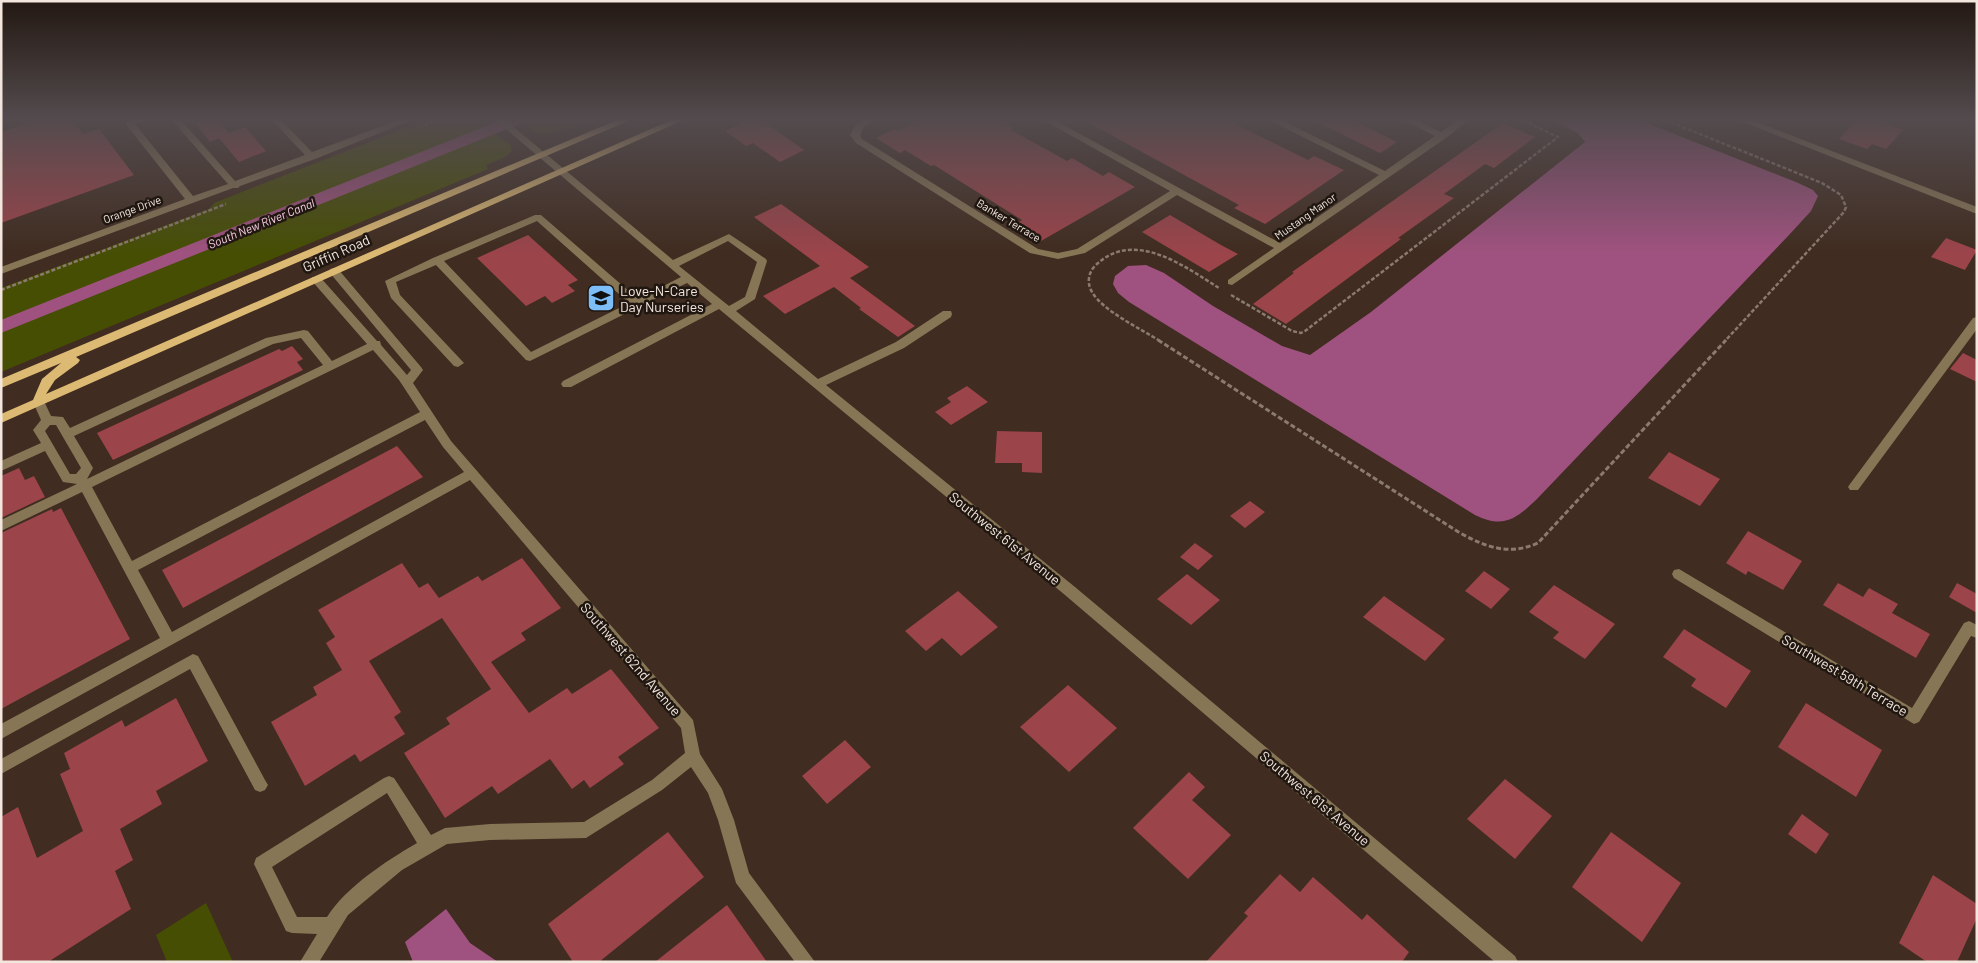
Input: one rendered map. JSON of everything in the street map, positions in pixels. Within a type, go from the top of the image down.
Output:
[{"type":"main road","name":"Griffin Road","points":[[1,384],[526,163]]},
{"type":"main road","name":"Griffin Road","points":[[1,418],[581,163]]},
{"type":"main road","points":[[39,402],[40,392],[47,381],[61,368],[104,341]]},
{"type":"street","points":[[161,163],[192,201]]},
{"type":"street","points":[[214,163],[235,186]]},
{"type":"street","name":"Orange Drive","points":[[1,271],[296,163]]},
{"type":"street","name":"Southwest 61st Avenue","points":[[550,163],[672,266],[1070,591],[1506,961]]},
{"type":"street","name":"Banker Terrace","points":[[893,163],[1034,251],[1046,256],[1071,256],[1177,191]]},
{"type":"street","points":[[1126,163],[1281,248]]},
{"type":"street","points":[[1361,163],[1386,175]]},
{"type":"street","name":"Mustang Manor","points":[[1232,282],[1404,163]]},
{"type":"street","points":[[1853,163],[1977,211]]},
{"type":"street","points":[[458,364],[395,296],[390,281],[538,216],[636,303]]},
{"type":"street","points":[[567,384],[724,308],[750,299],[762,260],[729,237],[672,266]]},
{"type":"street","points":[[437,260],[530,357],[688,278]]},
{"type":"street","points":[[334,271],[417,370],[407,383]]},
{"type":"street","name":"Southwest 62nd Avenue","points":[[316,279],[376,344],[407,383],[447,444],[688,725],[693,756],[717,797],[726,820],[742,877],[806,962]]},
{"type":"street","points":[[817,384],[894,350],[924,333],[947,314]]},
{"type":"street","points":[[1854,487],[1977,321]]},
{"type":"street","points":[[67,434],[270,341],[304,334],[330,366]]},
{"type":"street","points":[[1,526],[82,482],[376,344]]},
{"type":"street","points":[[39,402],[47,421]]},
{"type":"street","points":[[130,568],[426,414]]},
{"type":"street","points":[[82,482],[67,479],[39,430],[47,421],[60,420],[87,468],[82,482],[168,640]]},
{"type":"street","points":[[1,466],[48,445]]},
{"type":"street","points":[[1,732],[472,472]]},
{"type":"street","name":"Southwest 59th Terrace","points":[[1679,574],[1914,717],[1969,627],[1977,632]]},
{"type":"street","points":[[1,767],[193,660],[260,785]]},
{"type":"street","points":[[309,962],[342,909],[396,864],[445,836],[490,832],[586,830],[657,785],[693,756]]},
{"type":"street","points":[[331,926],[292,925],[262,864],[389,783],[428,846]]},
{"type":"path","points":[[1524,163],[1301,334],[1292,331],[1156,252],[1122,251],[1106,259],[1089,273],[1087,287],[1101,303],[1460,533],[1497,550],[1514,552],[1527,549],[1538,543],[1846,207],[1841,196],[1822,183],[1772,163]]},
{"type":"green space","points":[[316,163],[491,163],[486,165],[488,169],[1,372],[1,288],[209,209],[214,203]]},
{"type":"green space","points":[[206,903],[233,962],[167,962],[156,935]]},
{"type":"shaded area","points":[[1559,163],[1748,163],[1813,190],[1818,196],[1811,211],[1789,235],[1537,499],[1516,517],[1502,521],[1485,519],[1475,515],[1129,302],[1118,293],[1113,284],[1115,276],[1128,266],[1146,265],[1164,273],[1213,306],[1282,346],[1310,355],[1371,312]]},
{"type":"shaded area","points":[[446,909],[470,943],[498,962],[413,962],[405,942]]},
{"type":"building","points":[[1,163],[125,163],[134,175],[1,223]]},
{"type":"building","points":[[926,163],[1081,163],[1103,176],[1109,172],[1135,187],[1041,241],[1014,225],[1022,220],[934,165],[931,166]]},
{"type":"building","points":[[1162,163],[1329,163],[1344,170],[1265,224],[1234,208],[1239,205]]},
{"type":"building","points":[[1446,163],[1501,163],[1494,168],[1485,164],[1444,194],[1454,198],[1398,238],[1401,239],[1286,324],[1253,304],[1294,273],[1292,272]]},
{"type":"building","points":[[781,204],[869,267],[850,278],[915,326],[898,337],[859,309],[861,308],[834,287],[785,314],[763,296],[820,266],[754,217]]},
{"type":"building","points":[[1170,215],[1238,254],[1209,272],[1142,232]]},
{"type":"building","points":[[528,235],[578,280],[568,285],[575,291],[552,303],[545,296],[526,306],[477,258]]},
{"type":"building","points":[[1946,238],[1977,250],[1965,270],[1931,257]]},
{"type":"building","points":[[292,346],[303,359],[297,362],[303,370],[113,460],[97,433],[279,349],[282,351]]},
{"type":"building","points":[[1963,353],[1977,360],[1977,382],[1950,369]]},
{"type":"building","points":[[967,386],[988,402],[951,425],[935,412],[951,402],[947,398]]},
{"type":"building","points":[[997,431],[1042,432],[1042,473],[1022,472],[1022,463],[995,463]]},
{"type":"building","points":[[397,446],[423,477],[183,608],[162,570]]},
{"type":"building","points":[[1669,452],[1720,479],[1700,506],[1648,478]]},
{"type":"building","points":[[19,468],[25,480],[34,476],[45,497],[1,518],[1,476]]},
{"type":"building","points":[[1250,501],[1265,512],[1245,528],[1230,516]]},
{"type":"building","points":[[61,508],[130,639],[1,709],[1,533],[52,509],[53,512]]},
{"type":"building","points":[[1748,531],[1802,561],[1783,590],[1748,571],[1746,575],[1726,563]]},
{"type":"building","points":[[1195,543],[1213,556],[1198,570],[1180,557]]},
{"type":"building","points":[[522,558],[561,608],[521,633],[526,640],[491,662],[529,713],[567,688],[572,694],[611,669],[659,728],[618,757],[624,764],[590,788],[584,780],[572,789],[550,759],[498,794],[492,786],[445,818],[404,753],[450,724],[446,718],[491,689],[442,618],[369,661],[401,712],[394,717],[405,734],[360,762],[355,754],[305,786],[271,722],[317,695],[313,687],[342,670],[326,643],[335,637],[318,610],[402,563],[419,588],[428,583],[439,598],[478,576],[482,581]]},
{"type":"building","points":[[1484,571],[1510,589],[1491,609],[1465,591]]},
{"type":"building","points":[[1187,574],[1220,600],[1191,625],[1157,599]]},
{"type":"building","points":[[1838,583],[1863,597],[1869,588],[1898,604],[1892,613],[1930,634],[1916,658],[1823,605]]},
{"type":"building","points":[[1957,583],[1977,594],[1977,613],[1949,597]]},
{"type":"building","points":[[1554,585],[1615,624],[1585,659],[1553,638],[1559,632],[1529,612]]},
{"type":"building","points":[[958,591],[998,627],[961,656],[942,638],[926,651],[905,631]]},
{"type":"building","points":[[1384,596],[1445,639],[1425,661],[1363,617]]},
{"type":"building","points":[[1684,629],[1751,671],[1726,708],[1691,686],[1696,679],[1663,657]]},
{"type":"building","points":[[1068,685],[1117,728],[1069,772],[1020,727]]},
{"type":"building","points":[[176,698],[208,761],[156,791],[162,804],[120,829],[133,860],[115,871],[131,909],[48,962],[1,962],[1,817],[18,807],[37,858],[83,831],[60,774],[70,769],[64,753],[122,720],[125,727]]},
{"type":"building","points":[[1806,703],[1882,750],[1856,797],[1778,747]]},
{"type":"building","points":[[845,740],[871,767],[827,804],[802,776]]},
{"type":"building","points":[[1189,772],[1205,787],[1192,800],[1231,835],[1188,879],[1133,828]]},
{"type":"building","points":[[1505,779],[1552,816],[1515,859],[1467,819]]},
{"type":"building","points":[[1802,814],[1829,834],[1816,854],[1788,834]]},
{"type":"building","points":[[668,832],[704,877],[599,962],[573,962],[548,924]]},
{"type":"building","points":[[1611,832],[1681,883],[1642,942],[1572,887]]},
{"type":"building","points":[[1280,874],[1300,892],[1313,877],[1362,920],[1367,914],[1409,952],[1402,962],[1206,962],[1248,916],[1244,913]]},
{"type":"building","points":[[1933,875],[1977,904],[1977,918],[1957,962],[1927,962],[1899,943]]},
{"type":"building","points":[[727,905],[767,962],[655,962]]},
{"type":"waterway","name":"South New River Canal","points":[[1,327],[409,163]]},
{"type":"place","name":"Love-N-Care Day Nurseries","points":[[601,298]]}]
